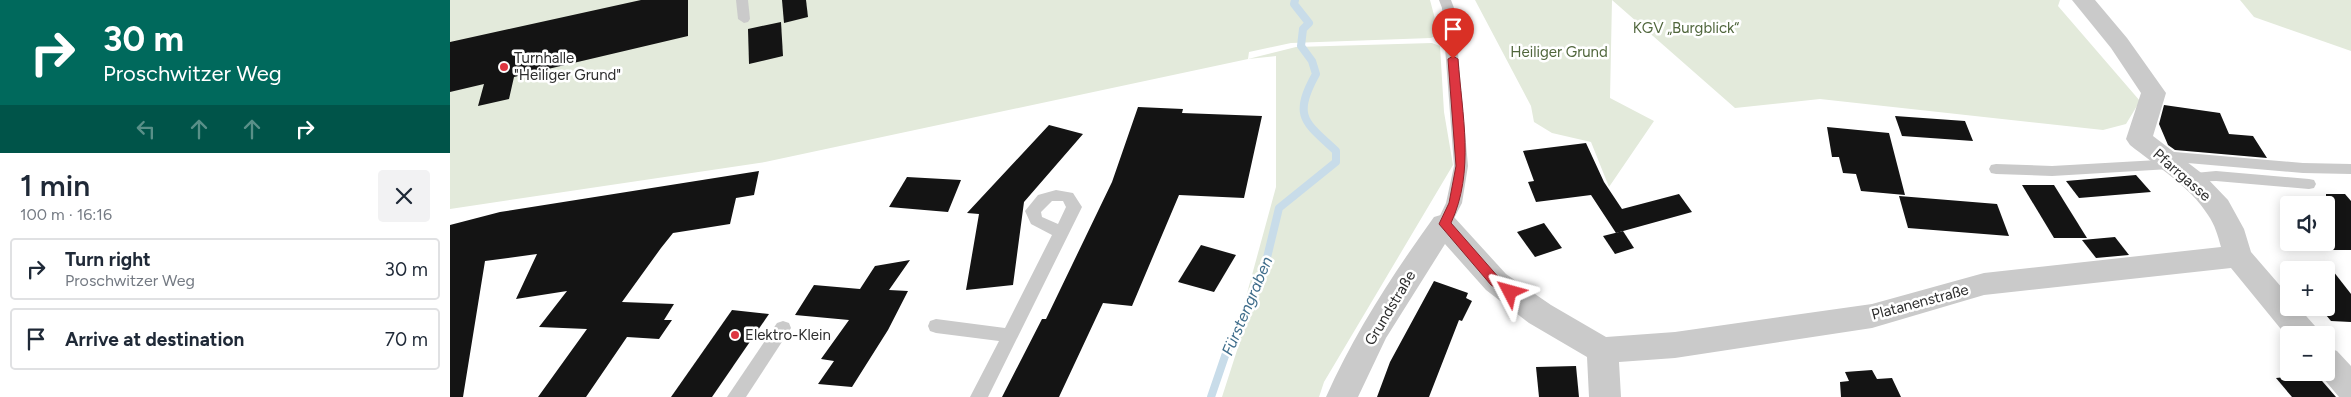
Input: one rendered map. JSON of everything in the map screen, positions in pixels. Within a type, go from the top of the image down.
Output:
[{"type":"street","name":"Pfarrgasse","points":[[2083,0],[2118,43],[2154,93],[2139,139],[2174,166],[2218,207],[2230,229],[2238,256],[2296,326]]},
{"type":"street","points":[[1444,224],[1496,282],[1540,314],[1602,350],[1605,397]]},
{"type":"street","name":"Grundstraße","points":[[1342,397],[1367,345],[1419,260],[1444,224]]},
{"type":"street","name":"Platanenstraße","points":[[1602,350],[1675,346],[1872,316],[1984,284],[2238,256]]},
{"type":"street","points":[[2335,370],[2351,388]]},
{"type":"lane","points":[[742,0],[744,19]]},
{"type":"lane","points":[[1444,224],[1454,203],[1461,166],[1452,42],[1448,8],[1445,0]]},
{"type":"lane","points":[[2174,166],[2216,176],[2309,184]]},
{"type":"lane","points":[[1996,169],[2052,171],[2174,166],[2351,169]]},
{"type":"lane","points":[[979,397],[1061,233]]},
{"type":"lane","points":[[936,326],[1010,336]]},
{"type":"lane","points":[[736,397],[783,328]]},
{"type":"green space","points":[[450,0],[1430,0],[1439,34],[1431,38],[1291,43],[1249,52],[1248,59],[765,162],[450,209]]},
{"type":"green space","name":"Heiliger Grund","points":[[1475,0],[1612,0],[1610,98],[1654,121],[1609,187],[1591,142],[1552,133],[1534,122],[1531,106]]},
{"type":"green space","name":"KGV „Burgblick“","points":[[1612,0],[2060,0],[2058,6],[2140,101],[2126,124],[2103,130],[1820,99],[1735,108]]},
{"type":"green space","points":[[2240,0],[2351,0],[2351,51],[2254,17]]},
{"type":"green space","points":[[1432,43],[1440,46],[1444,112],[1453,165],[1324,382],[1319,397],[1222,397],[1240,341],[1237,330],[1276,187],[1276,56],[1248,59],[1296,47]]},
{"type":"building","name":"Turnhalle \"Heiliger Grund\"","points":[[641,0],[688,0],[688,36],[514,77],[509,99],[478,106],[484,84],[450,92],[450,42]]},
{"type":"building","points":[[782,0],[806,0],[808,17],[784,23]]},
{"type":"building","points":[[781,22],[783,56],[749,64],[748,29]]},
{"type":"building","points":[[2164,105],[2220,113],[2229,134],[2253,136],[2267,158],[2175,150],[2168,145],[2159,124]]},
{"type":"building","points":[[1138,107],[1183,109],[1182,113],[1262,116],[1244,198],[1179,195],[1132,306],[1103,303],[1059,397],[1002,397],[1042,319],[1046,319],[1112,182]]},
{"type":"building","points":[[1895,116],[1965,121],[1973,141],[1902,136]]},
{"type":"building","points":[[1049,125],[1083,134],[1024,202],[1013,285],[966,290],[979,214],[967,213]]},
{"type":"building","points":[[1827,127],[1889,133],[1905,195],[1861,191],[1856,174],[1843,173],[1839,157],[1832,157]]},
{"type":"building","points":[[1586,143],[1604,182],[1622,209],[1679,194],[1692,212],[1616,233],[1591,195],[1536,202],[1528,182],[1534,181],[1523,151]]},
{"type":"building","points":[[759,171],[754,195],[736,198],[730,224],[673,233],[661,248],[622,302],[674,304],[664,320],[672,320],[659,339],[627,337],[586,397],[538,397],[587,329],[539,327],[567,291],[516,299],[537,254],[485,261],[463,397],[450,397],[450,225],[500,212]]},
{"type":"building","points":[[2136,175],[2151,192],[2079,198],[2066,181]]},
{"type":"building","points":[[907,177],[961,180],[948,212],[889,207]]},
{"type":"building","points":[[2022,185],[2054,185],[2087,238],[2054,238]]},
{"type":"building","points":[[2326,194],[2345,194],[2351,201],[2351,250],[2335,250],[2335,196],[2326,196]]},
{"type":"building","points":[[1899,196],[1997,204],[2009,236],[1908,228]]},
{"type":"building","points":[[1544,223],[1562,248],[1535,257],[1517,232]]},
{"type":"building","points":[[1623,231],[1634,248],[1615,254],[1603,236]]},
{"type":"building","points":[[2115,237],[2129,255],[2096,258],[2082,240]]},
{"type":"building","points":[[1201,245],[1236,255],[1214,292],[1178,282]]},
{"type":"building","points":[[910,260],[889,290],[908,291],[888,330],[852,387],[818,384],[834,361],[821,359],[849,320],[795,315],[814,285],[860,289],[875,266]]},
{"type":"building","points":[[2335,274],[2351,294],[2351,322],[2331,321],[2327,316],[2335,316]]},
{"type":"building","points":[[1434,281],[1468,293],[1466,298],[1472,301],[1462,321],[1459,320],[1429,397],[1377,397],[1390,362]]},
{"type":"building","name":"Elektro-Klein","points":[[732,310],[769,314],[712,397],[671,397]]},
{"type":"building","points":[[1576,366],[1579,397],[1539,397],[1536,367]]},
{"type":"building","points":[[1872,370],[1877,379],[1892,378],[1901,397],[1841,397],[1840,382],[1849,381],[1845,372]]},
{"type":"building","points":[[2276,378],[2280,378],[2280,381],[2322,381],[2336,397],[2292,397]]},
{"type":"waterway","name":"Fürstengraben","points":[[1211,397],[1225,356],[1264,270],[1279,208],[1336,162],[1336,151],[1316,133],[1305,118],[1305,100],[1316,74],[1312,61],[1301,46],[1303,29],[1309,23],[1294,4],[1295,0]]},
{"type":"place","name":"Turnhalle \"Heiliger Grund\"","points":[[504,67]]},
{"type":"place","name":"Elektro-Klein","points":[[735,335]]},
{"type":"route","points":[[1453,59],[1461,166],[1454,203],[1444,224],[1496,282],[1510,292]]}]
